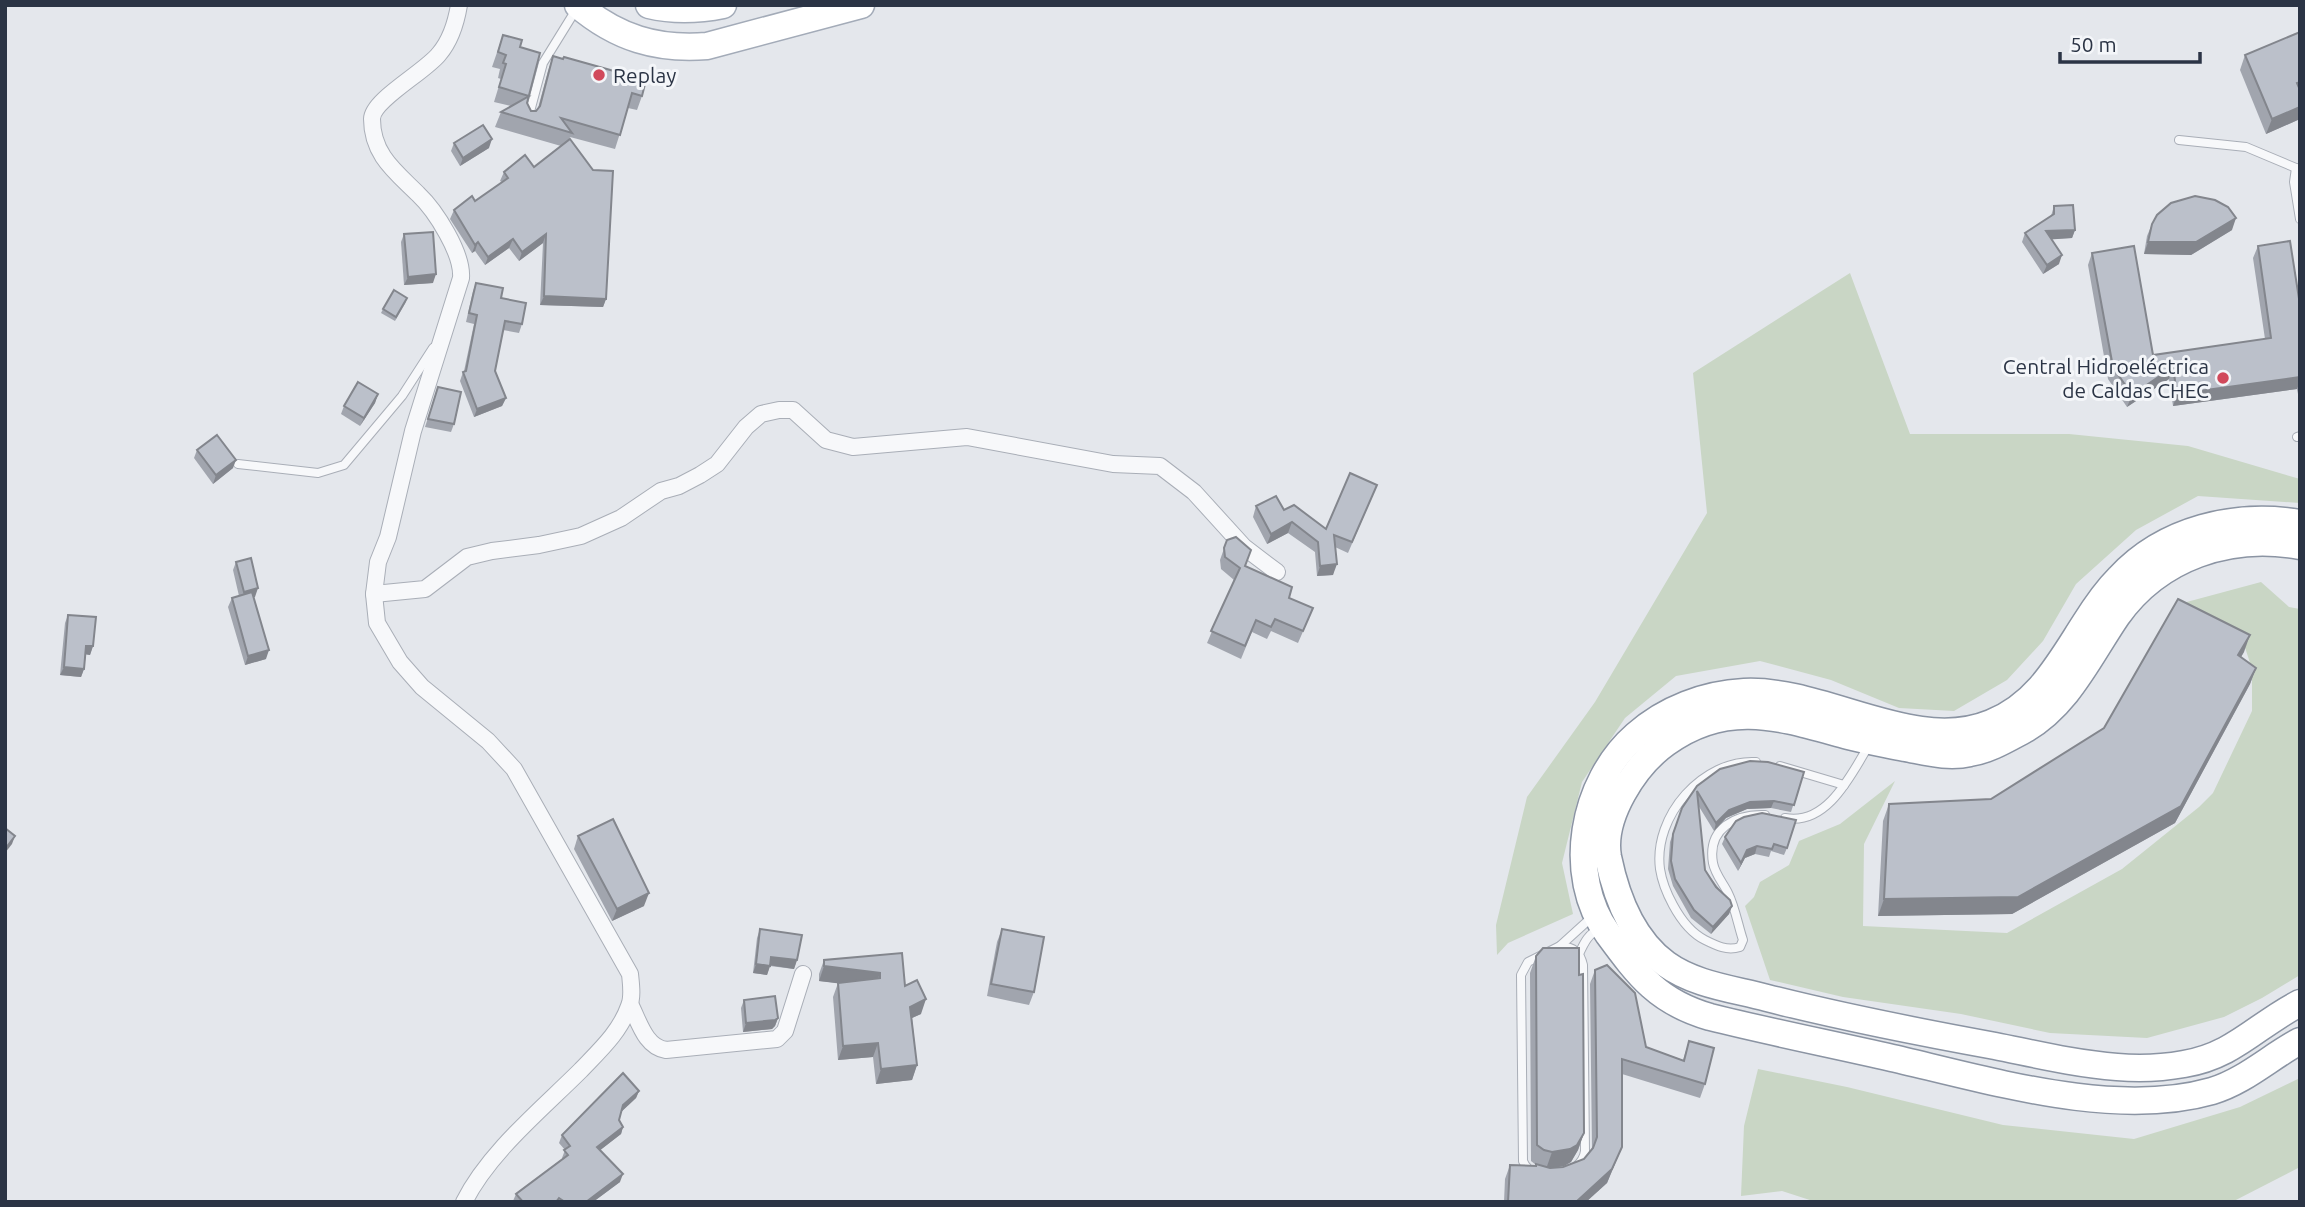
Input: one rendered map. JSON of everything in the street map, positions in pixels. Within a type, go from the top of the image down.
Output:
[{"type":"main road","points":[[578,5],[596,20],[641,42],[682,48],[708,46],[861,5]]},
{"type":"main road","points":[[649,5],[666,9],[701,10],[723,5]]},
{"type":"main road","points":[[2300,523],[2279,519],[2208,526],[2160,546],[2119,577],[2101,599],[2043,687],[2009,715],[1970,730],[1948,733],[1926,730],[1770,692],[1719,695],[1673,710],[1635,736],[1619,752],[1595,796],[1588,816],[1583,863],[1591,899],[1600,920],[1644,981],[1690,1012],[1954,1072],[2064,1095],[2108,1101],[2132,1101],[2209,1092],[2233,1084],[2300,1041]]},
{"type":"main road","points":[[2300,546],[2279,542],[2234,544],[2189,556],[2167,569],[2134,596],[2119,614],[2084,669],[2057,704],[2028,728],[1970,754],[1935,754],[1871,741],[1771,715],[1749,714],[1705,723],[1668,741],[1636,772],[1616,807],[1607,850],[1623,908],[1647,946],[1663,962],[1683,974],[1707,983],[1827,1013],[2063,1060],[2119,1068],[2186,1064],[2214,1056],[2241,1043],[2284,1011],[2300,1003]]},
{"type":"street","points":[[459,5],[455,26],[441,52],[428,66],[378,103],[372,116],[379,150],[395,174],[420,196],[446,233],[462,266],[461,278],[413,431],[388,537],[378,562],[374,594],[377,624],[400,662],[422,687],[488,741],[513,769],[630,974],[630,1004],[651,1044],[657,1049],[777,1039],[785,1031],[803,974]]},
{"type":"street","points":[[374,594],[425,589],[467,557],[581,536],[621,518],[661,491],[678,486],[717,464],[746,426],[761,414],[779,410],[793,410],[826,440],[853,447],[967,437],[1113,464],[1160,466],[1194,492],[1244,547],[1277,572]]},
{"type":"street","points":[[464,1202],[498,1153],[612,1038],[630,1004]]},
{"type":"lane","points":[[528,119],[543,63],[578,5]]},
{"type":"lane","points":[[2179,140],[2246,147],[2298,167],[2294,182],[2300,219]]},
{"type":"lane","points":[[238,464],[318,473],[344,464],[402,396],[444,331]]},
{"type":"lane","points":[[1844,785],[1803,771],[1766,763],[1745,762],[1717,770],[1699,781],[1681,799],[1669,821],[1661,845],[1660,868],[1666,892],[1679,916],[1699,937],[1732,950],[1740,947],[1743,940],[1729,894],[1713,862],[1714,845],[1719,832],[1727,823],[1739,817],[1775,816],[1803,819],[1832,800],[1844,785],[1871,741]]},
{"type":"lane","points":[[1560,946],[1574,949],[1583,965],[1584,1157],[1574,1170],[1538,1175],[1528,1170],[1523,1161],[1521,975],[1528,962],[1560,946],[1600,920]]},
{"type":"lane","points":[[1579,954],[1600,920]]},
{"type":"green space","points":[[1850,273],[1910,434],[2069,434],[2188,446],[2300,479],[2300,503],[2198,496],[2136,530],[2076,584],[2043,641],[2007,680],[1954,711],[1899,708],[1831,680],[1760,661],[1676,676],[1625,718],[1582,782],[1562,863],[1573,914],[1508,943],[1497,955],[1496,925],[1527,797],[1595,702],[1707,513],[1693,373]]},
{"type":"green space","points":[[2261,582],[2289,607],[2300,609],[2300,975],[2224,1017],[2147,1038],[2050,1033],[1961,1014],[1843,997],[1770,980],[1745,906],[1754,897],[1760,882],[1789,865],[1799,841],[1840,824],[1895,781],[1864,844],[1863,926],[2007,933],[2122,869],[2199,807],[2213,793],[2252,711],[2252,669],[2239,629],[2183,603]]},
{"type":"green space","points":[[1758,1069],[1847,1087],[2003,1125],[2134,1139],[2240,1107],[2300,1078],[2300,1167],[2232,1202],[1816,1202],[1782,1191],[1741,1196],[1744,1126]]},
{"type":"building","points":[[2300,32],[2300,82],[2297,83],[2300,90],[2300,107],[2272,119],[2245,55]]},
{"type":"building","points":[[503,35],[522,40],[520,47],[540,53],[529,96],[499,87],[506,64],[503,63],[506,55],[498,52]]},
{"type":"building","points":[[553,56],[646,80],[642,96],[632,93],[620,135],[561,118],[572,133],[501,112],[529,96],[527,103],[531,111],[536,111],[540,106]]},
{"type":"building","points":[[483,125],[492,139],[463,158],[454,143]]},
{"type":"building","points":[[570,139],[593,170],[613,171],[606,299],[544,296],[546,234],[522,252],[513,239],[488,257],[478,242],[475,245],[454,210],[472,196],[475,201],[508,178],[504,172],[525,155],[534,167]]},
{"type":"building","points":[[2195,196],[2215,200],[2228,207],[2236,218],[2196,242],[2148,242],[2157,215],[2171,203]]},
{"type":"building","points":[[2073,205],[2075,230],[2046,231],[2062,255],[2047,265],[2025,233],[2054,214],[2054,206]]},
{"type":"building","points":[[433,232],[436,274],[408,277],[404,234]]},
{"type":"building","points":[[2290,241],[2300,305],[2300,377],[2177,394],[2173,367],[2132,395],[2113,367],[2092,253],[2134,246],[2153,355],[2271,338],[2258,246]]},
{"type":"building","points":[[476,283],[503,288],[501,298],[526,303],[522,324],[505,321],[495,371],[506,398],[477,409],[463,372],[466,371],[477,315],[469,313]]},
{"type":"building","points":[[394,290],[407,298],[396,317],[383,309]]},
{"type":"building","points":[[358,382],[378,394],[364,418],[344,406]]},
{"type":"building","points":[[438,387],[461,392],[454,424],[428,419]]},
{"type":"building","points":[[217,435],[236,460],[216,475],[197,450]]},
{"type":"building","points":[[1350,473],[1377,485],[1352,542],[1334,535],[1337,564],[1320,566],[1318,542],[1292,522],[1271,534],[1256,506],[1276,496],[1284,510],[1294,505],[1326,529]]},
{"type":"building","points":[[1236,537],[1251,550],[1245,566],[1292,587],[1289,598],[1313,608],[1303,631],[1275,619],[1271,627],[1256,620],[1245,646],[1211,631],[1240,568],[1225,557],[1227,540]]},
{"type":"building","points":[[251,558],[258,588],[244,592],[236,562]]},
{"type":"building","points":[[252,592],[269,650],[248,656],[232,598]]},
{"type":"building","points":[[2178,599],[2250,635],[2238,655],[2256,668],[2181,806],[2018,897],[1884,899],[1889,804],[1991,799],[2104,728]]},
{"type":"building","points":[[68,615],[96,617],[93,646],[86,646],[84,669],[64,667]]},
{"type":"building","points":[[1750,761],[1768,762],[1804,772],[1794,805],[1774,801],[1750,802],[1729,810],[1716,823],[1697,791],[1705,870],[1732,906],[1713,927],[1694,910],[1675,879],[1671,861],[1673,834],[1682,808],[1697,786],[1720,769]]},
{"type":"building","points":[[1762,813],[1796,820],[1787,848],[1774,844],[1772,849],[1757,846],[1747,850],[1741,863],[1725,837],[1736,821]]},
{"type":"building","points":[[613,819],[649,893],[617,909],[578,836]]},
{"type":"building","points":[[5,828],[15,836],[5,849]]},
{"type":"building","points":[[760,929],[802,935],[797,960],[771,957],[770,966],[756,964]]},
{"type":"building","points":[[1002,929],[1044,937],[1034,992],[991,984]]},
{"type":"building","points":[[1543,948],[1579,948],[1579,975],[1583,974],[1584,1133],[1577,1145],[1552,1152],[1537,1145],[1536,956]]},
{"type":"building","points":[[902,953],[905,986],[917,980],[926,999],[910,1007],[917,1065],[881,1069],[878,1043],[843,1046],[838,983],[880,978],[880,973],[824,966],[824,960]]},
{"type":"building","points":[[1607,965],[1635,993],[1646,1047],[1684,1061],[1689,1041],[1714,1048],[1705,1084],[1622,1059],[1622,1147],[1612,1169],[1576,1202],[1508,1202],[1510,1165],[1563,1167],[1584,1159],[1593,1148],[1597,1137],[1595,970]]},
{"type":"building","points":[[775,996],[778,1018],[746,1023],[744,1000]]},
{"type":"building","points":[[623,1073],[639,1091],[623,1105],[619,1120],[623,1127],[597,1147],[623,1174],[586,1202],[565,1202],[559,1198],[556,1202],[523,1202],[516,1194],[568,1155],[564,1150],[570,1146],[562,1135]]},
{"type":"place","name":"Replay","points":[[599,75]]},
{"type":"place","name":"Central Hidroeléctrica de Caldas CHEC","points":[[2223,378]]}]
